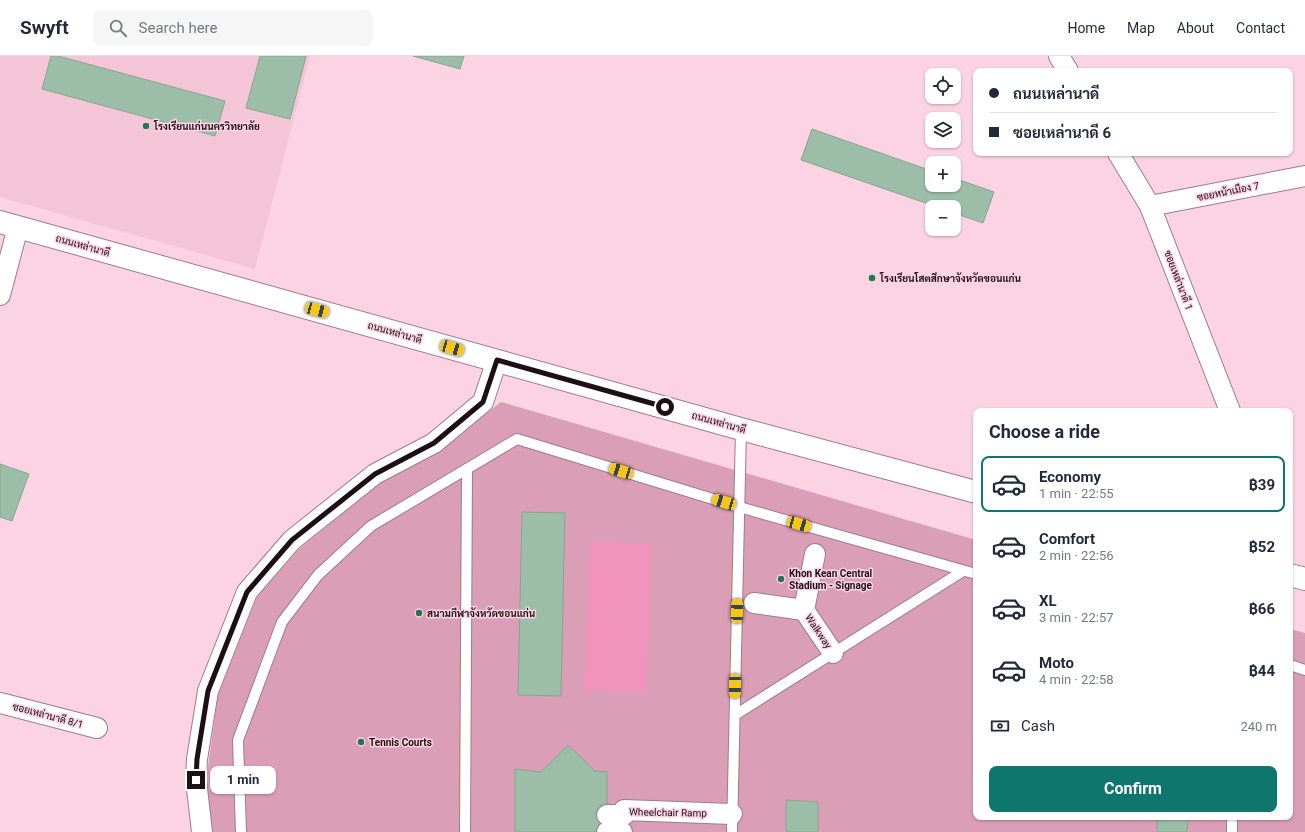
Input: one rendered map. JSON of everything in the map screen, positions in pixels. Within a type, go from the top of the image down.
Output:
[{"type":"main road","name":"ถนนเหล่านาดี","points":[[9,224],[741,429],[973,491]]},
{"type":"street","points":[[1059,56],[1066,68]]},
{"type":"street","name":"ซอยเหล่านาดี 1","points":[[1120,156],[1150,206],[1229,408]]},
{"type":"street","name":"ซอยหน้าเมือง 7","points":[[1150,206],[1305,176]]},
{"type":"street","points":[[0,295],[9,224]]},
{"type":"street","points":[[202,832],[196,780],[197,759],[208,691],[247,592],[292,540],[375,474],[434,443],[483,402],[497,360]]},
{"type":"street","name":"Walkway","points":[[815,554],[804,610],[833,653]]},
{"type":"street","name":"Walkway","points":[[754,603],[804,610]]},
{"type":"street","name":"ซอยเหล่านาดี 8/1","points":[[0,703],[97,728]]},
{"type":"street","name":"Wheelchair Ramp","points":[[607,823],[624,815],[624,810],[732,823]]},
{"type":"street","points":[[607,823],[622,832]]},
{"type":"lane","points":[[732,823],[741,429]]},
{"type":"lane","points":[[242,832],[238,740],[282,622],[318,575],[371,526],[517,439],[739,507],[973,573]]},
{"type":"lane","points":[[465,832],[467,469]]},
{"type":"lane","points":[[734,715],[963,570]]},
{"type":"lane","points":[[1293,667],[1305,670]]},
{"type":"lane","points":[[1232,820],[1232,832]]},
{"type":"shaded area","name":"โรงเรียนแก่นนครวิทยาลัย","points":[[0,56],[310,56],[255,269],[0,197]]},
{"type":"shaded area","name":"สนามกีฬาจังหวัดขอนแก่น","points":[[501,402],[973,539],[973,820],[1293,820],[1293,630],[1305,633],[1305,832],[211,832],[206,781],[218,695],[257,597],[299,549],[379,483],[438,451]]},
{"type":"shaded area","points":[[590,541],[652,544],[646,692],[584,689]]},
{"type":"building","points":[[51,56],[58,56],[225,101],[215,136],[42,89]]},
{"type":"building","points":[[260,56],[306,56],[290,119],[246,108]]},
{"type":"building","points":[[413,56],[464,56],[460,69]]},
{"type":"building","points":[[812,129],[925,169],[925,192],[961,192],[961,180],[994,192],[983,223],[961,215],[961,200],[925,200],[925,203],[801,160]]},
{"type":"building","points":[[0,464],[29,474],[12,521],[0,517]]},
{"type":"building","points":[[522,512],[565,513],[561,696],[518,695]]},
{"type":"building","points":[[568,745],[595,771],[607,772],[607,832],[515,832],[515,769],[541,772]]},
{"type":"building","points":[[786,800],[818,802],[818,832],[786,832]]},
{"type":"building","points":[[1157,820],[1188,820],[1187,832],[1157,832]]},
{"type":"place","name":"โรงเรียนแก่นนครวิทยาลัย","points":[[146,126]]},
{"type":"place","name":"โรงเรียนโสตสึกษาจังหวัดขอนแก่น","points":[[872,278]]},
{"type":"place","name":"Khon Kean Central Stadium - Signage","points":[[781,579]]},
{"type":"place","name":"สนามกีฬาจังหวัดขอนแก่น","points":[[419,613]]},
{"type":"place","name":"Tennis Courts","points":[[361,742]]},
{"type":"route","points":[[196,780],[197,759],[208,691],[247,592],[292,540],[375,474],[434,443],[483,402],[497,360],[665,407]]}]
